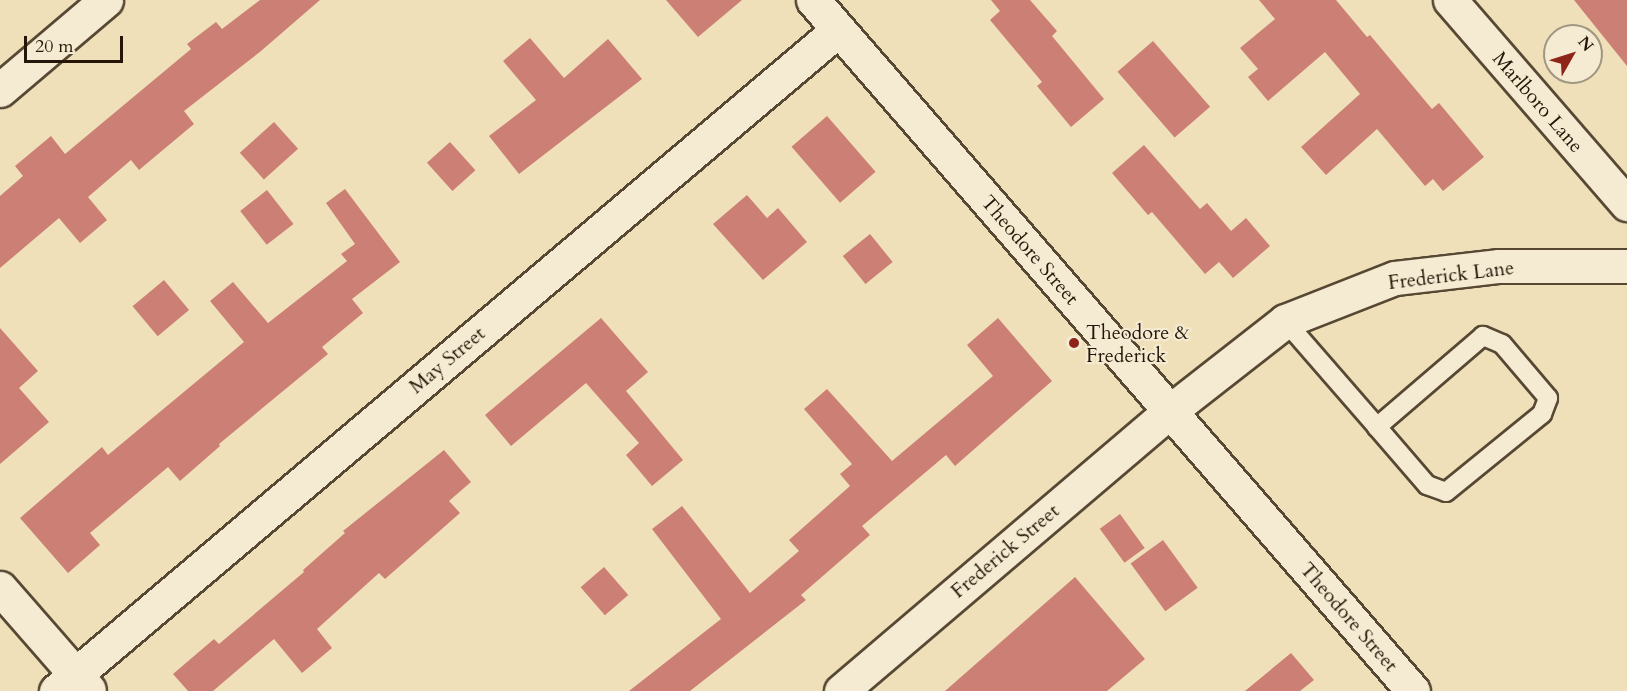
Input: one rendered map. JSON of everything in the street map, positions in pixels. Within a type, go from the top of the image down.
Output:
[{"type":"street","points":[[0,90],[106,0]]},
{"type":"street","name":"Theodore Street","points":[[813,0],[1413,691]]},
{"type":"street","name":"Marlboro Lane","points":[[1450,0],[1627,204]]},
{"type":"street","name":"May Street","points":[[74,685],[838,30]]},
{"type":"street","name":"Frederick Lane","points":[[1170,411],[1285,321],[1395,278],[1499,266],[1627,266]]},
{"type":"street","name":"Frederick Street","points":[[841,691],[1170,411]]},
{"type":"street","points":[[0,588],[74,685]]},
{"type":"lane","points":[[1285,321],[1377,428],[1427,485],[1446,492],[1542,414],[1548,398],[1502,344],[1483,336],[1377,428]]},
{"type":"building","points":[[260,0],[320,0],[261,51],[184,111],[194,124],[139,170],[131,160],[88,197],[107,220],[80,243],[59,218],[0,268],[0,196],[23,176],[15,166],[51,136],[65,154],[191,49],[187,44],[216,22],[222,29]]},
{"type":"building","points":[[666,0],[742,0],[698,37]]},
{"type":"building","points":[[991,0],[1030,0],[1057,31],[1052,36],[1104,99],[1071,127],[1037,86],[1042,82],[990,20],[1000,11]]},
{"type":"building","points":[[1259,0],[1336,0],[1367,37],[1370,35],[1432,109],[1439,103],[1484,157],[1443,191],[1433,179],[1425,186],[1377,129],[1326,175],[1301,147],[1360,94],[1325,52],[1268,101],[1248,77],[1258,69],[1240,48],[1275,19]]},
{"type":"building","points":[[1574,0],[1627,0],[1627,66],[1603,36],[1603,24],[1593,24]]},
{"type":"building","points":[[530,38],[564,78],[608,39],[642,79],[519,174],[489,136],[536,100],[503,61]]},
{"type":"building","points":[[1153,41],[1210,107],[1175,137],[1118,72]]},
{"type":"building","points":[[827,116],[876,172],[840,203],[792,147]]},
{"type":"building","points":[[274,122],[298,149],[264,180],[240,153]]},
{"type":"building","points":[[450,142],[475,170],[452,191],[427,163]]},
{"type":"building","points":[[1144,145],[1200,209],[1207,203],[1231,231],[1246,218],[1270,246],[1233,278],[1219,262],[1205,274],[1152,212],[1148,215],[1112,173]]},
{"type":"building","points":[[345,189],[400,262],[352,299],[363,313],[322,347],[328,354],[219,444],[220,446],[180,481],[168,467],[90,533],[100,545],[68,573],[20,518],[102,447],[108,455],[244,342],[210,301],[233,282],[268,323],[347,261],[341,254],[355,244],[326,203]]},
{"type":"building","points":[[267,190],[293,224],[267,245],[240,211]]},
{"type":"building","points":[[747,195],[767,218],[778,208],[807,242],[763,280],[713,224]]},
{"type":"building","points":[[870,234],[893,262],[865,284],[843,256]]},
{"type":"building","points":[[164,280],[189,310],[158,336],[133,306]]},
{"type":"building","points":[[601,318],[648,372],[626,391],[683,460],[652,486],[626,455],[639,443],[586,383],[511,446],[485,415]]},
{"type":"building","points":[[998,318],[1052,381],[955,466],[946,455],[862,526],[870,535],[801,595],[806,600],[690,691],[629,691],[721,619],[652,529],[682,506],[750,593],[799,551],[789,540],[850,486],[840,474],[852,464],[804,409],[827,389],[892,461],[993,376],[967,345]]},
{"type":"building","points":[[0,328],[38,371],[19,388],[49,422],[0,464]]},
{"type":"building","points":[[444,450],[471,482],[449,501],[460,513],[385,579],[379,573],[317,629],[332,648],[302,673],[274,639],[213,691],[188,691],[173,674],[214,639],[219,644],[304,572],[303,570],[345,533],[343,531]]},
{"type":"building","points":[[1120,514],[1145,548],[1124,563],[1100,529]]},
{"type":"building","points":[[1163,540],[1198,588],[1165,611],[1131,564]]},
{"type":"building","points":[[604,567],[628,595],[605,615],[581,587]]},
{"type":"building","points":[[1075,577],[1145,659],[1107,691],[945,691]]},
{"type":"building","points":[[1291,653],[1314,680],[1300,691],[1245,691]]},
{"type":"place","name":"Theodore & Frederick","points":[[1074,343]]}]
